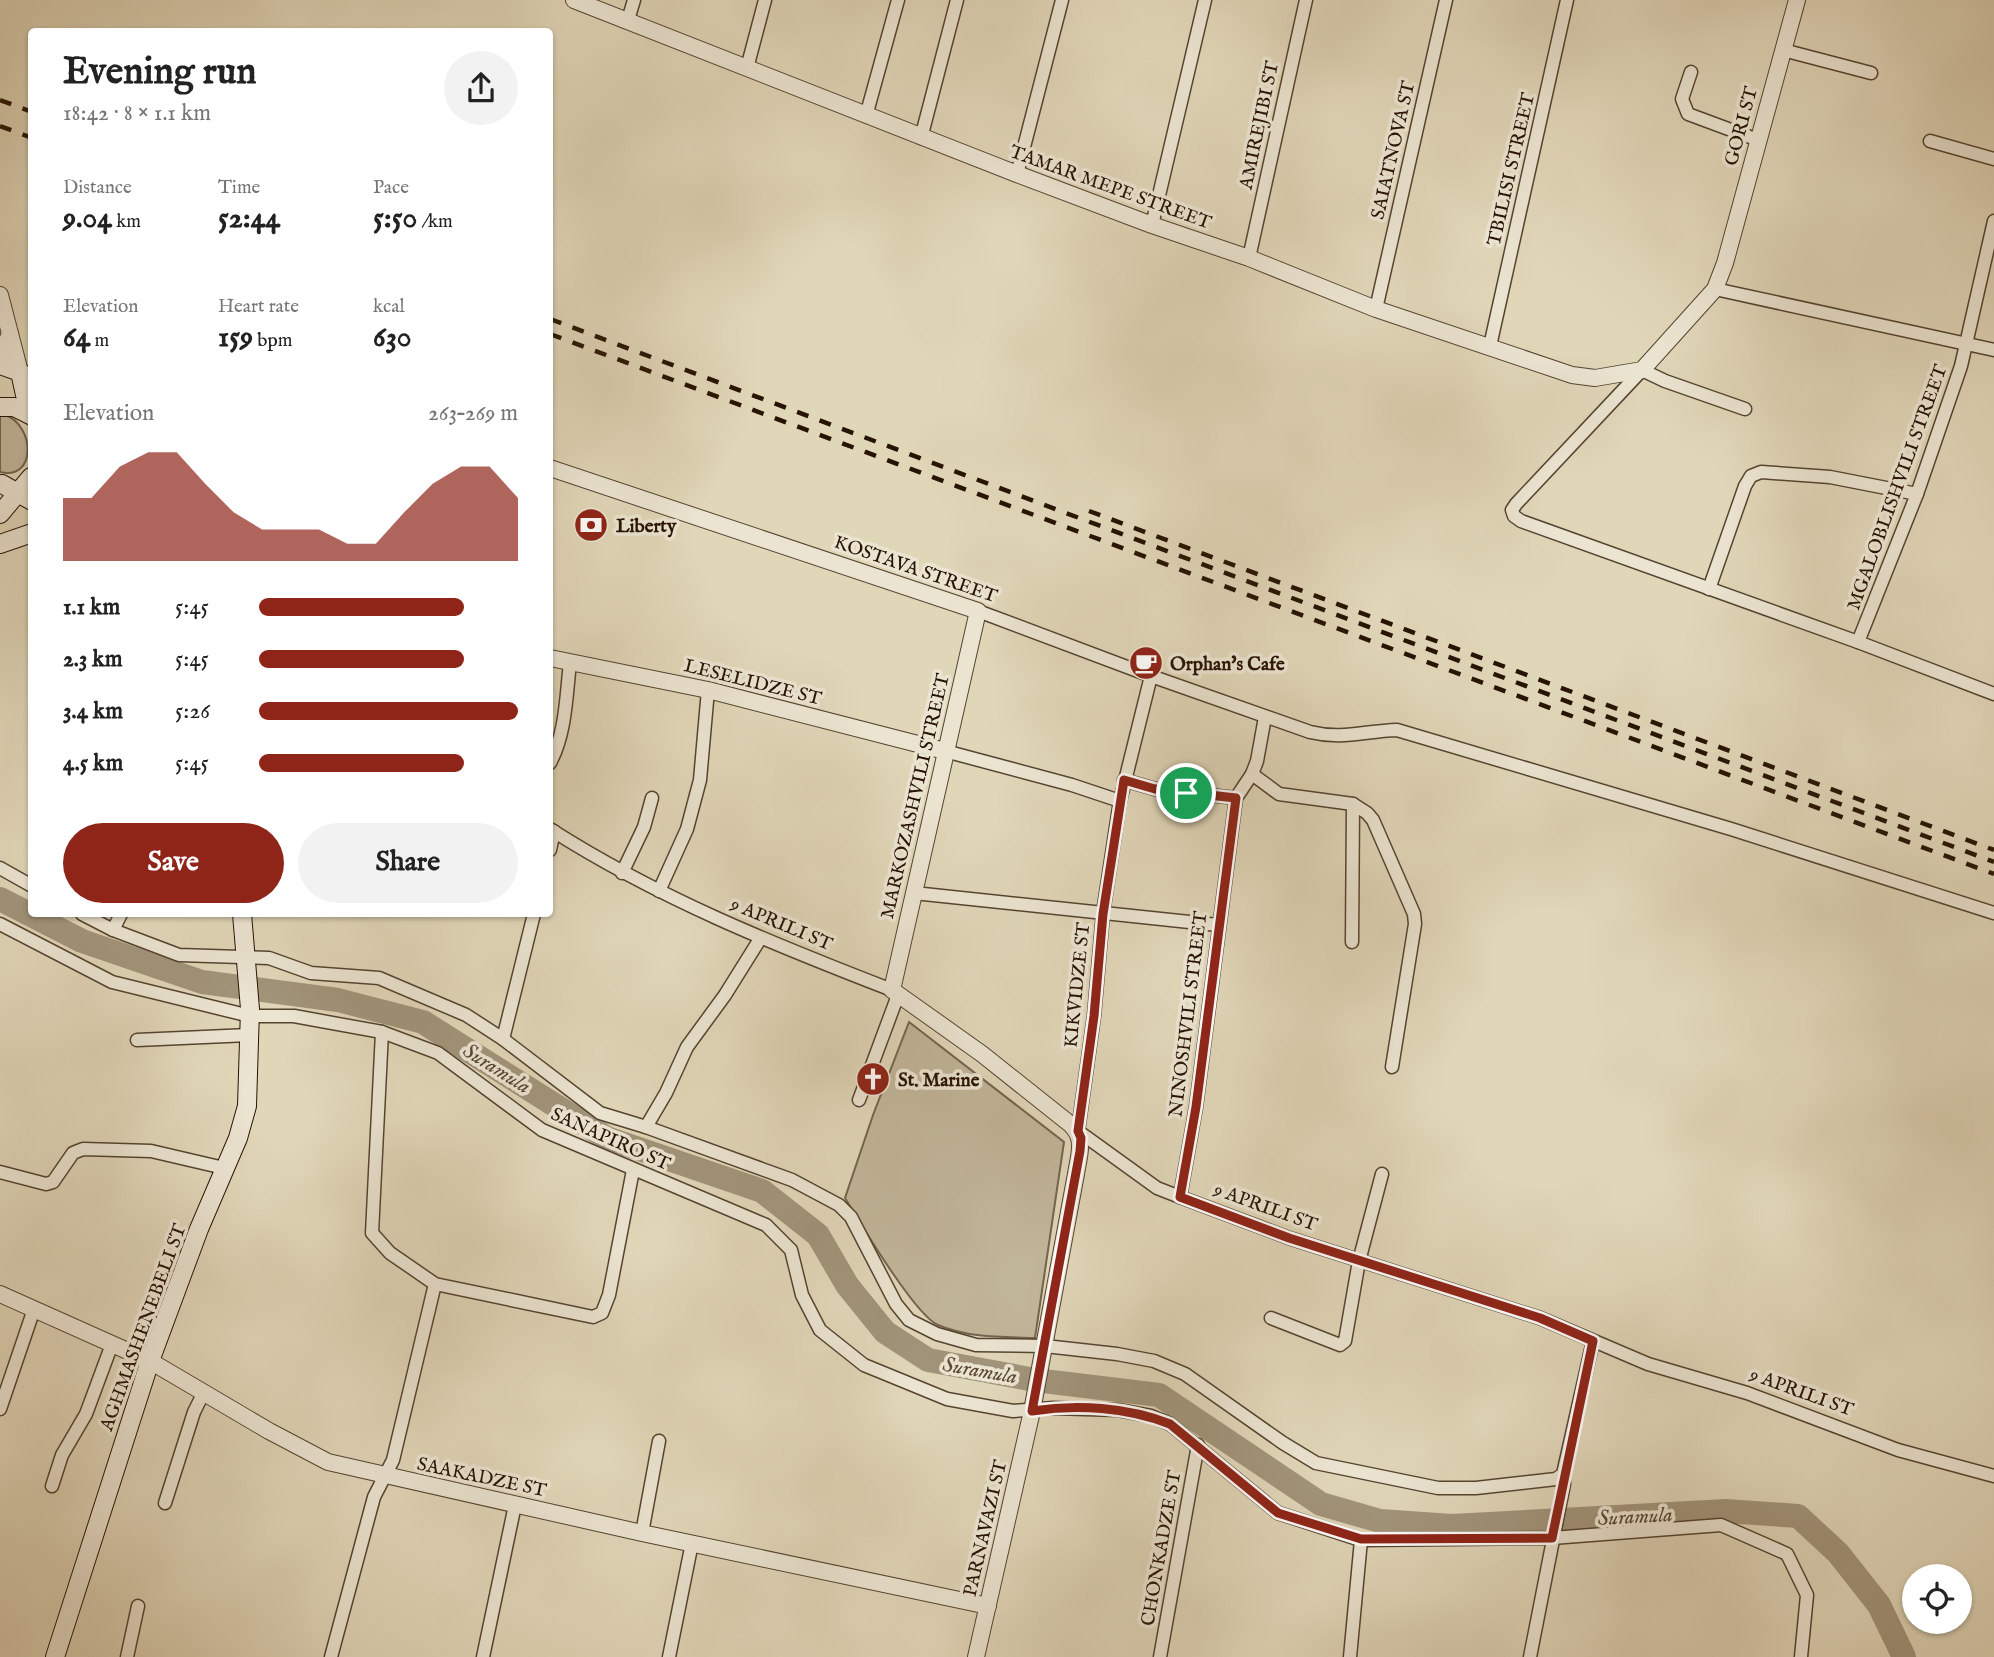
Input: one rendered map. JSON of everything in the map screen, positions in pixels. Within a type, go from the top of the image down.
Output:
[{"type":"main road","points":[[0,365],[26,375]]},
{"type":"main road","points":[[0,407],[14,407],[28,413]]},
{"type":"main road","points":[[1,484],[19,483],[28,478]]},
{"type":"main road","points":[[0,514],[25,497],[1,484]]},
{"type":"main road","points":[[0,544],[28,534]]},
{"type":"main road","name":"AGHMASHENEBELI ST","points":[[55,1657],[150,1362],[199,1229],[238,1138],[247,1106],[250,1012],[244,917]]},
{"type":"street","name":"TAMAR MEPE STREET","points":[[574,0],[921,138],[1152,225],[1249,258],[1376,309],[1572,375],[1595,378],[1643,370]]},
{"type":"street","points":[[628,20],[634,0]]},
{"type":"street","points":[[747,68],[765,0]]},
{"type":"street","points":[[866,116],[898,0]]},
{"type":"street","points":[[921,138],[957,0]]},
{"type":"street","points":[[1017,174],[1062,0]]},
{"type":"street","points":[[1152,225],[1205,0]]},
{"type":"street","name":"AMIREJIBI ST","points":[[1249,258],[1306,0]]},
{"type":"street","name":"SAIATNOVA ST","points":[[1376,309],[1446,0]]},
{"type":"street","name":"TBILISI STREET","points":[[1490,346],[1567,0]]},
{"type":"street","name":"GORI ST","points":[[1715,289],[1725,263],[1797,0]]},
{"type":"street","points":[[1783,50],[1871,73]]},
{"type":"street","points":[[1691,72],[1682,99],[1688,114],[1758,140]]},
{"type":"street","points":[[1930,141],[1994,159]]},
{"type":"street","name":"MGALOBLISHVILI STREET","points":[[1858,642],[1917,494],[1961,366],[1994,221]]},
{"type":"street","points":[[1994,350],[1715,289],[1512,510],[1521,522],[1858,642],[1994,694]]},
{"type":"street","points":[[0,295],[10,334],[26,375]]},
{"type":"street","points":[[0,356],[10,334]]},
{"type":"street","points":[[1643,370],[1665,381],[1745,409]]},
{"type":"street","name":"KOSTAVA STREET","points":[[553,469],[978,611],[1265,717],[1328,736],[1346,737],[1396,730],[1731,829],[1994,913]]},
{"type":"street","points":[[1709,589],[1745,486],[1751,476],[1761,472],[1829,477],[1917,494]]},
{"type":"street","name":"MARKOZASHVILI STREET","points":[[895,993],[914,892],[978,611]]},
{"type":"street","name":"LESELIDZE ST","points":[[553,659],[708,690],[945,751]]},
{"type":"street","points":[[553,757],[562,731],[569,663]]},
{"type":"street","name":"KIKVIDZE ST","points":[[1078,1131],[1094,1016],[1103,914],[1120,801],[1151,676]]},
{"type":"street","points":[[659,891],[687,829],[700,780],[708,690]]},
{"type":"street","name":"NINOSHVILI STREET","points":[[1180,1197],[1196,1107],[1236,798],[1257,761],[1265,717]]},
{"type":"street","points":[[945,751],[1072,785],[1120,801]]},
{"type":"street","points":[[1252,774],[1279,793],[1353,804],[1373,820],[1415,914],[1392,1067]]},
{"type":"street","points":[[1124,780],[1155,789],[1236,798]]},
{"type":"street","points":[[622,873],[644,827],[652,797]]},
{"type":"street","points":[[1353,804],[1353,942]]},
{"type":"street","name":"9 APRILI ST","points":[[553,831],[622,873],[760,939],[895,993],[982,1054],[1078,1131],[1157,1188],[1289,1238],[1540,1318],[1648,1364],[1747,1393],[1898,1450],[1994,1476]]},
{"type":"street","points":[[0,868],[28,884]]},
{"type":"street","points":[[914,892],[1218,925]]},
{"type":"street","points":[[88,917],[113,930],[179,955],[245,961],[269,958],[311,973],[379,978],[466,1015],[503,1039],[600,1113],[792,1180],[839,1205],[851,1217],[896,1304],[909,1320],[937,1334],[976,1345],[1044,1353],[1117,1354],[1154,1361],[1185,1374],[1316,1463],[1438,1488],[1476,1488],[1564,1479]]},
{"type":"street","points":[[113,930],[120,917]]},
{"type":"street","points":[[503,1039],[533,917]]},
{"type":"street","name":"SANAPIRO ST","points":[[0,924],[112,982],[250,1012],[294,1016],[382,1032],[438,1053],[542,1130],[766,1225],[791,1250],[802,1295],[820,1330],[864,1365],[947,1399],[1013,1411],[1053,1408],[1118,1410],[1170,1424],[1278,1513],[1361,1539],[1552,1538],[1721,1525],[1787,1554],[1807,1595],[1801,1657]]},
{"type":"street","points":[[646,1127],[666,1093],[687,1047],[725,995],[760,939]]},
{"type":"street","points":[[859,1100],[895,993]]},
{"type":"street","points":[[382,1032],[372,1233],[390,1253],[435,1284],[593,1317],[602,1313],[609,1296],[633,1170]]},
{"type":"street","points":[[136,1040],[249,1035]]},
{"type":"street","points":[[1044,1353],[1078,1163],[1081,1138],[1078,1131]]},
{"type":"street","points":[[0,1172],[46,1184],[53,1182],[73,1153],[83,1149],[151,1151],[224,1168]]},
{"type":"street","points":[[1271,1318],[1340,1345],[1347,1338],[1359,1261],[1382,1174]]},
{"type":"street","points":[[331,1657],[370,1509],[393,1460],[435,1284]]},
{"type":"street","name":"SAAKADZE ST","points":[[0,1294],[150,1362],[328,1462],[642,1533],[988,1606]]},
{"type":"street","points":[[0,1409],[34,1309]]},
{"type":"street","points":[[1531,1657],[1552,1538],[1593,1341]]},
{"type":"street","points":[[52,1486],[62,1455],[86,1414],[112,1344]]},
{"type":"street","name":"PARNAVAZI ST","points":[[976,1657],[1044,1353]]},
{"type":"street","points":[[165,1503],[194,1412],[204,1392]]},
{"type":"street","points":[[642,1533],[659,1441]]},
{"type":"street","name":"CHONKADZE ST","points":[[1160,1657],[1198,1445]]},
{"type":"street","points":[[483,1657],[515,1505]]},
{"type":"street","points":[[1350,1657],[1361,1539]]},
{"type":"street","points":[[669,1657],[692,1543]]},
{"type":"street","points":[[127,1657],[138,1606]]},
{"type":"shaded area","points":[[5,415],[22,429],[28,451],[21,468],[12,473],[0,472],[0,416]]},
{"type":"shaded area","points":[[909,1022],[1064,1142],[1035,1338],[961,1332],[938,1325],[928,1318],[889,1268],[845,1198]]},
{"type":"waterway","name":"Suramula","points":[[0,899],[28,913]]},
{"type":"waterway","name":"Suramula","points":[[35,917],[82,941],[202,982],[338,1000],[423,1022],[607,1138],[762,1191],[818,1235],[847,1285],[885,1332],[928,1360],[1035,1380],[1159,1395],[1321,1504],[1380,1521],[1452,1526],[1726,1511],[1798,1516],[1838,1553],[1879,1605],[1904,1657]]},
{"type":"railway","points":[[0,100],[28,110]]},
{"type":"railway","points":[[0,126],[28,136]]},
{"type":"railway","points":[[553,320],[1994,862]]},
{"type":"railway","points":[[553,335],[1994,874]]},
{"type":"railway","points":[[1089,511],[1994,850]]},
{"type":"place","name":"Liberty","points":[[591,525]]},
{"type":"place","name":"Orphan's Cafe","points":[[1146,663]]},
{"type":"place","name":"St. Marine","points":[[873,1079]]},
{"type":"route","points":[[1124,780],[1155,789],[1186,793],[1236,798],[1196,1107],[1180,1197],[1289,1238],[1540,1318],[1593,1341],[1552,1538],[1361,1539],[1278,1513],[1198,1445],[1170,1424],[1152,1416],[1118,1410],[1053,1408],[1032,1411],[1080,1151],[1081,1138],[1078,1131],[1094,1016],[1103,914],[1124,780]]}]
